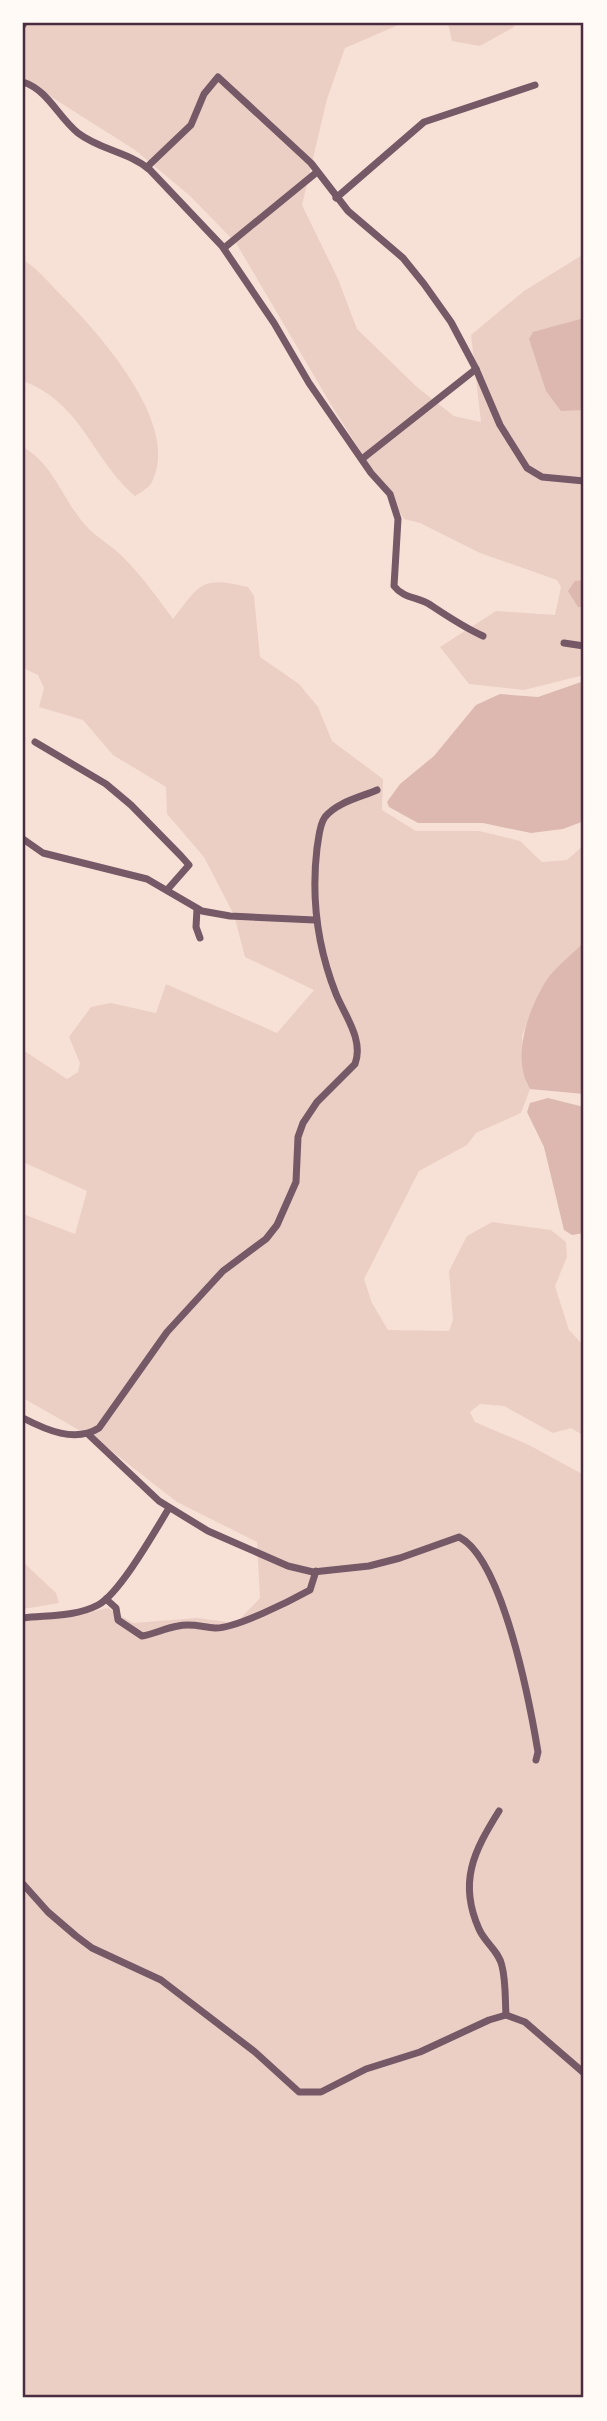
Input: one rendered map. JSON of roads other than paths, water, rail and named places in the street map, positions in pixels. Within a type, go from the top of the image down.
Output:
[{"type":"street","points":[[147,167],[191,125],[204,94],[218,77],[271,124],[317,172],[336,198],[403,258],[424,284],[451,322],[476,369],[500,425],[527,468],[542,477],[584,481]]},
{"type":"street","points":[[23,82],[41,92],[67,124],[81,135],[138,160],[147,167],[224,248],[274,323],[309,383],[390,494],[397,509],[399,544],[394,586],[405,595],[427,603],[457,624],[483,636]]},
{"type":"street","points":[[336,198],[424,122],[535,85]]},
{"type":"street","points":[[224,248],[317,172]]},
{"type":"street","points":[[362,459],[476,369]]},
{"type":"street","points":[[564,643],[584,646]]},
{"type":"street","points":[[35,742],[106,784],[131,805],[181,856],[188,865],[166,890]]},
{"type":"street","points":[[23,1418],[72,1436],[89,1434],[99,1428],[167,1332],[204,1290],[266,1239],[277,1225],[296,1182],[298,1137],[303,1123],[317,1102],[355,1064],[358,1047],[334,989],[315,920],[314,875],[323,819],[340,805],[377,790]]},
{"type":"street","points":[[23,839],[43,853],[146,879],[197,909],[230,916],[315,920]]},
{"type":"street","points":[[197,909],[196,927],[200,938]]},
{"type":"street","points":[[89,1434],[169,1508],[252,1552],[288,1566],[316,1572],[369,1566],[400,1559],[459,1537],[468,1541],[488,1568],[526,1679],[536,1760]]},
{"type":"street","points":[[23,1618],[68,1614],[88,1609],[106,1599],[169,1508]]},
{"type":"street","points":[[106,1599],[116,1608],[118,1620],[142,1636],[177,1626],[200,1624],[217,1628],[289,1602],[310,1590],[316,1572]]},
{"type":"street","points":[[499,1811],[476,1850],[469,1887],[480,1931],[498,1954],[503,1966],[506,2015]]},
{"type":"street","points":[[23,1884],[48,1912],[76,1936],[92,1948],[162,1980],[245,2044],[299,2092],[321,2092],[366,2069],[420,2052],[489,2020],[506,2015],[525,2022],[584,2073]]}]
